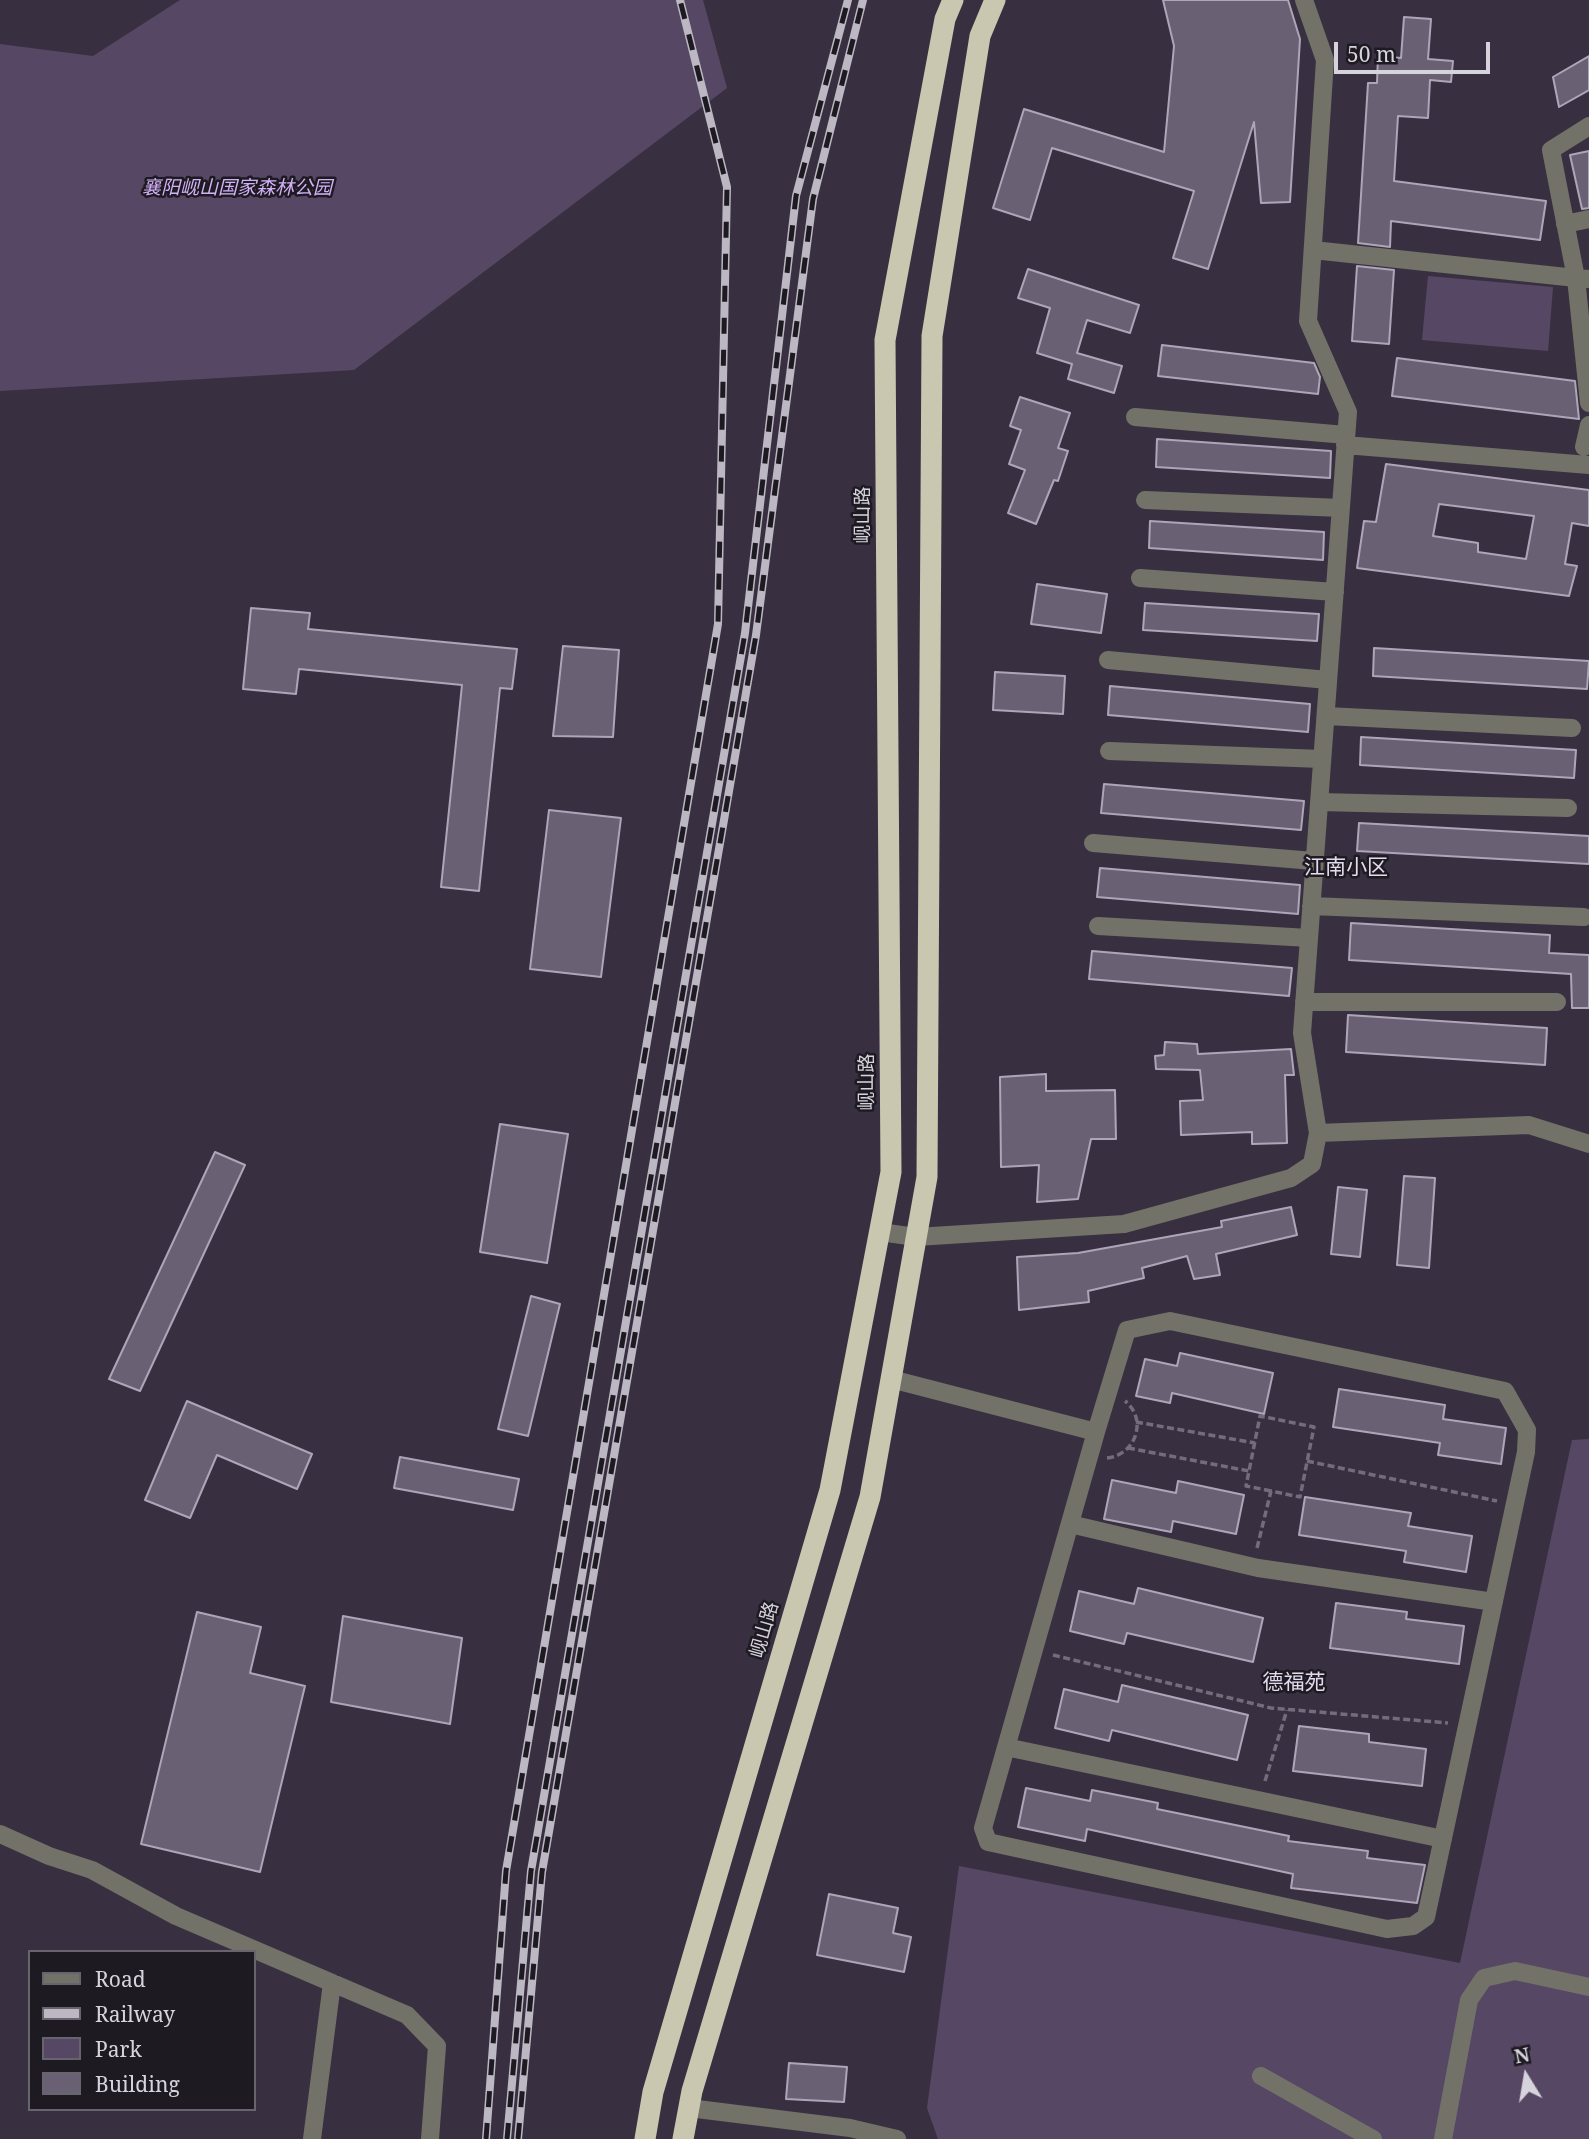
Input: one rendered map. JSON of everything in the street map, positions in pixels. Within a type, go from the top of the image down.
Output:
[{"type":"highway","name":"岘山路","points":[[645,2139],[653,2092],[830,1490],[891,1172],[885,340],[945,19],[953,0]]},
{"type":"highway","points":[[683,2139],[689,2108],[870,1497],[927,1177],[932,336],[980,36],[995,0]]},
{"type":"street","points":[[880,1232],[916,1237],[1124,1224],[1291,1178],[1312,1164],[1318,1133],[1302,1034],[1348,412],[1308,321],[1325,60],[1304,0]]},
{"type":"street","points":[[1589,126],[1551,150],[1565,224],[1582,278],[1589,402]]},
{"type":"street","points":[[1565,224],[1589,219]]},
{"type":"street","points":[[1313,250],[1582,278]]},
{"type":"street","points":[[1135,417],[1589,465]]},
{"type":"street","points":[[1584,447],[1589,425]]},
{"type":"street","points":[[1145,500],[1341,508]]},
{"type":"street","points":[[1140,578],[1335,592]]},
{"type":"street","points":[[1108,660],[1328,680]]},
{"type":"street","points":[[1325,716],[1572,728]]},
{"type":"street","points":[[1109,751],[1322,759]]},
{"type":"street","points":[[1319,802],[1568,808]]},
{"type":"street","points":[[1093,843],[1314,861]]},
{"type":"street","points":[[1311,906],[1584,917]]},
{"type":"street","points":[[1098,926],[1309,938]]},
{"type":"street","points":[[1304,1002],[1556,1002]]},
{"type":"street","points":[[1318,1133],[1529,1125],[1589,1144]]},
{"type":"street","points":[[1170,1321],[1505,1391],[1527,1430],[1515,1504],[1426,1917],[1413,1926],[1387,1929],[1374,1927],[988,1842],[984,1828],[1096,1432],[1127,1330],[1170,1321]]},
{"type":"street","points":[[891,1379],[1096,1432]]},
{"type":"street","points":[[1070,1524],[1252,1567],[1494,1602]]},
{"type":"street","points":[[1006,1747],[1443,1839]]},
{"type":"street","points":[[0,1833],[50,1856],[92,1870],[176,1916],[255,1950]]},
{"type":"street","points":[[256,1950],[407,2015],[438,2046],[430,2139]]},
{"type":"street","points":[[1443,2139],[1469,2000],[1484,1978],[1515,1971],[1589,1987]]},
{"type":"street","points":[[312,2139],[332,1983]]},
{"type":"street","points":[[1261,2076],[1373,2139]]},
{"type":"street","points":[[689,2108],[850,2129],[897,2139]]},
{"type":"path","points":[[1088,1461],[1117,1457],[1135,1442],[1136,1422],[1133,1407],[1109,1388]]},
{"type":"path","points":[[1260,1416],[1314,1427],[1307,1461],[1300,1497],[1246,1486],[1260,1416]]},
{"type":"path","points":[[1136,1422],[1255,1443]]},
{"type":"path","points":[[1128,1448],[1249,1471]]},
{"type":"path","points":[[1307,1461],[1515,1504]]},
{"type":"path","points":[[1252,1567],[1271,1491]]},
{"type":"path","points":[[1034,1650],[1287,1710],[1467,1724]]},
{"type":"path","points":[[1259,1800],[1287,1710]]},
{"type":"green space","name":"襄阳岘山国家森林公园","points":[[180,0],[703,0],[727,88],[354,370],[0,391],[0,44],[93,56]]},
{"type":"green space","points":[[1428,276],[1553,287],[1548,351],[1422,340]]},
{"type":"green space","points":[[1589,1439],[1589,2139],[938,2139],[927,2108],[959,1866],[1460,1963],[1572,1440]]},
{"type":"building","points":[[1163,0],[1288,0],[1300,39],[1290,202],[1261,203],[1254,122],[1208,269],[1173,258],[1194,191],[1052,148],[1030,220],[993,208],[1024,109],[1164,152],[1174,46]]},
{"type":"building","points":[[1404,17],[1431,19],[1428,59],[1453,61],[1451,82],[1430,80],[1428,118],[1398,116],[1394,181],[1546,201],[1540,240],[1391,221],[1390,247],[1358,243],[1368,83],[1377,83],[1378,56],[1401,58]]},
{"type":"building","points":[[1589,56],[1589,90],[1559,107],[1553,77]]},
{"type":"building","points":[[1589,151],[1589,208],[1582,209],[1570,155]]},
{"type":"building","points":[[1357,266],[1394,270],[1389,344],[1352,341]]},
{"type":"building","points":[[1028,269],[1139,305],[1130,333],[1087,320],[1077,353],[1122,366],[1114,393],[1068,379],[1072,364],[1037,353],[1050,308],[1018,298]]},
{"type":"building","points":[[1162,345],[1314,363],[1320,377],[1318,394],[1158,376]]},
{"type":"building","points":[[1397,358],[1575,381],[1579,419],[1392,396]]},
{"type":"building","points":[[1020,397],[1070,413],[1058,448],[1068,451],[1058,481],[1054,480],[1036,524],[1008,513],[1025,470],[1009,464],[1021,430],[1010,426]]},
{"type":"building","points":[[1157,439],[1331,451],[1330,478],[1156,467]]},
{"type":"building","points":[[1386,464],[1589,490],[1589,526],[1572,523],[1565,564],[1577,566],[1569,596],[1357,568],[1364,521],[1376,522]],"holes":[[[1439,504],[1534,516],[1526,559],[1478,552],[1478,543],[1433,536]]]},
{"type":"building","points":[[1150,521],[1324,532],[1323,560],[1149,548]]},
{"type":"building","points":[[1037,584],[1107,594],[1101,633],[1031,624]]},
{"type":"building","points":[[1145,603],[1319,614],[1317,641],[1143,630]]},
{"type":"building","points":[[251,608],[310,613],[308,629],[517,649],[512,689],[500,688],[479,891],[441,887],[462,685],[299,669],[296,694],[243,689]]},
{"type":"building","points":[[563,646],[619,650],[613,737],[553,736]]},
{"type":"building","points":[[1374,648],[1589,661],[1587,689],[1373,676]]},
{"type":"building","points":[[995,672],[1065,676],[1063,714],[993,710]]},
{"type":"building","points":[[1110,686],[1310,704],[1308,732],[1108,715]]},
{"type":"building","points":[[1361,737],[1576,750],[1574,778],[1360,765]]},
{"type":"building","points":[[1104,784],[1304,801],[1301,830],[1101,813]]},
{"type":"building","points":[[549,810],[621,818],[601,977],[530,969]]},
{"type":"building","points":[[1359,823],[1589,836],[1589,864],[1357,851]]},
{"type":"building","points":[[1100,868],[1300,885],[1298,914],[1097,897]]},
{"type":"building","points":[[1351,923],[1550,935],[1549,953],[1589,955],[1589,1008],[1572,1008],[1571,974],[1349,960]]},
{"type":"building","points":[[1092,951],[1292,968],[1289,996],[1089,979]]},
{"type":"building","points":[[1348,1015],[1547,1028],[1545,1065],[1346,1052]]},
{"type":"building","points":[[1165,1042],[1197,1044],[1198,1054],[1291,1049],[1294,1075],[1285,1075],[1287,1143],[1252,1144],[1252,1132],[1181,1135],[1180,1101],[1203,1100],[1200,1070],[1156,1069],[1155,1056],[1164,1055]]},
{"type":"building","points":[[1046,1074],[1046,1091],[1115,1090],[1116,1139],[1091,1139],[1078,1199],[1037,1202],[1039,1165],[1001,1167],[1000,1077]]},
{"type":"building","points":[[500,1124],[568,1134],[547,1263],[480,1252]]},
{"type":"building","points":[[215,1152],[245,1165],[140,1391],[109,1379]]},
{"type":"building","points":[[1404,1176],[1435,1178],[1429,1268],[1397,1265]]},
{"type":"building","points":[[1338,1187],[1367,1190],[1360,1257],[1331,1254]]},
{"type":"building","points":[[1291,1207],[1297,1235],[1216,1254],[1220,1275],[1194,1279],[1187,1256],[1142,1268],[1144,1278],[1088,1291],[1089,1302],[1019,1310],[1017,1257],[1078,1253],[1222,1227],[1221,1221]]},
{"type":"building","points":[[531,1296],[560,1304],[528,1436],[498,1429]]},
{"type":"building","points":[[1180,1353],[1273,1373],[1264,1414],[1172,1393],[1170,1403],[1136,1396],[1145,1359],[1177,1366]]},
{"type":"building","points":[[1339,1389],[1445,1405],[1443,1419],[1506,1428],[1501,1464],[1438,1455],[1440,1443],[1333,1427]]},
{"type":"building","points":[[187,1401],[312,1454],[297,1489],[217,1455],[190,1518],[145,1500]]},
{"type":"building","points":[[400,1457],[519,1479],[513,1510],[394,1488]]},
{"type":"building","points":[[1112,1480],[1176,1493],[1178,1481],[1244,1495],[1236,1534],[1173,1521],[1171,1532],[1104,1519]]},
{"type":"building","points":[[1305,1497],[1411,1513],[1408,1526],[1472,1536],[1466,1572],[1404,1562],[1406,1551],[1299,1535]]},
{"type":"building","points":[[1138,1588],[1263,1618],[1253,1662],[1127,1633],[1124,1644],[1070,1631],[1079,1591],[1134,1604]]},
{"type":"building","points":[[1336,1603],[1407,1612],[1406,1619],[1464,1626],[1459,1664],[1330,1648]]},
{"type":"building","points":[[197,1612],[261,1627],[250,1673],[305,1686],[260,1872],[141,1844]]},
{"type":"building","points":[[343,1616],[462,1638],[450,1724],[331,1702]]},
{"type":"building","points":[[1122,1685],[1248,1715],[1237,1760],[1112,1730],[1109,1741],[1055,1728],[1064,1689],[1118,1702]]},
{"type":"building","points":[[1299,1726],[1369,1734],[1369,1742],[1426,1749],[1422,1786],[1293,1771]]},
{"type":"building","points":[[1026,1788],[1090,1801],[1092,1790],[1158,1803],[1157,1809],[1289,1836],[1288,1841],[1368,1851],[1367,1858],[1425,1865],[1417,1903],[1291,1888],[1293,1874],[1087,1829],[1085,1841],[1018,1827]]},
{"type":"building","points":[[829,1894],[898,1908],[893,1933],[911,1937],[904,1972],[817,1955]]},
{"type":"building","points":[[789,2063],[847,2067],[844,2102],[786,2099]]},
{"type":"railway","points":[[486,2139],[506,1871],[718,624],[727,187],[680,0]]},
{"type":"railway","points":[[507,2139],[531,1871],[745,633],[796,196],[848,0]]},
{"type":"railway","points":[[518,2139],[542,1872],[756,635],[813,199],[863,0]]},
{"type":"district","name":"江南小区","points":[[1346,868]]},
{"type":"district","name":"德福苑","points":[[1294,1683]]}]
